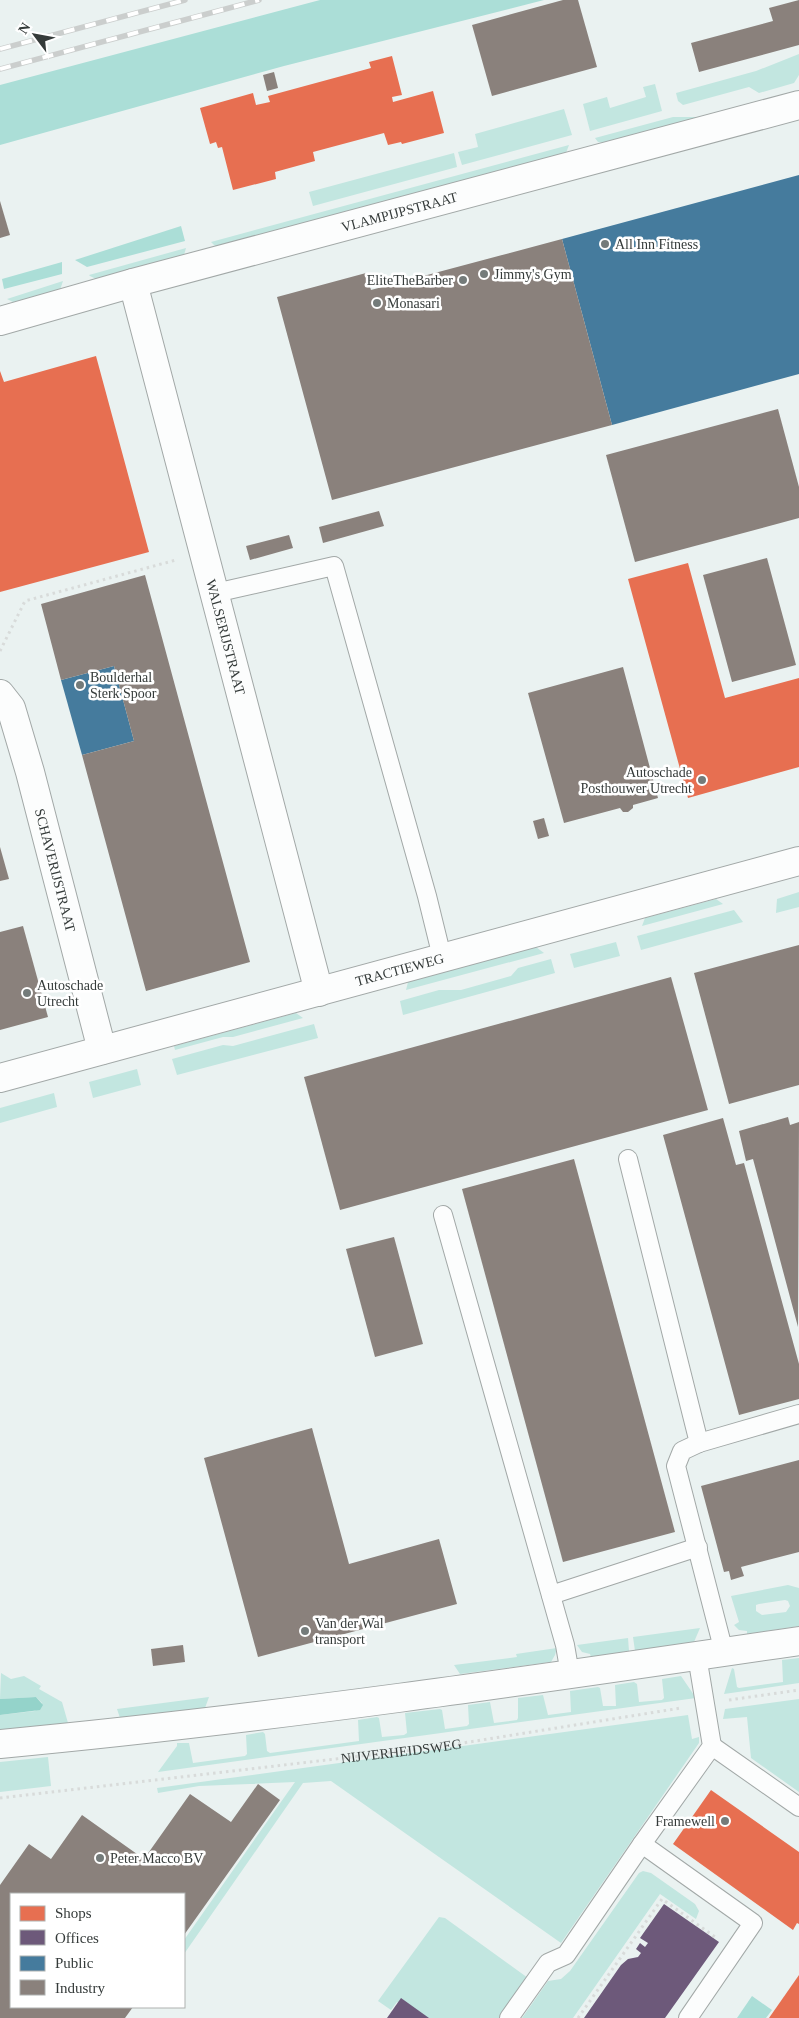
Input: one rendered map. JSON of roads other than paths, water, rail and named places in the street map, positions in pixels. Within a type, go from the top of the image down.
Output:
[{"type":"street","name":"VLAMPIJPSTRAAT","points":[[0,321],[133,283],[799,105]]},
{"type":"street","name":"WALSERIJSTRAAT","points":[[133,283],[319,992]]},
{"type":"street","name":"SCHAVERIJSTRAAT","points":[[0,694],[11,708],[30,772],[102,1050]]},
{"type":"street","name":"TRACTIEWEG","points":[[0,1078],[799,860]]},
{"type":"street","points":[[0,1744],[126,1731],[435,1693],[799,1641]]},
{"type":"lane","points":[[215,593],[334,566],[427,896],[442,957]]},
{"type":"lane","points":[[628,1159],[699,1442]]},
{"type":"lane","points":[[443,1215],[565,1645],[570,1674]]},
{"type":"lane","points":[[724,1652],[676,1466],[682,1451],[699,1442],[799,1414]]},
{"type":"lane","points":[[551,1595],[698,1547]]},
{"type":"lane","points":[[508,2018],[548,1963],[566,1955],[712,1746],[697,1656]]},
{"type":"lane","points":[[712,1746],[799,1807]]},
{"type":"lane","points":[[642,1844],[753,1923],[688,2018]]},
{"type":"railway","points":[[0,49],[185,0]]},
{"type":"railway","points":[[0,69],[259,0]]},
{"type":"place","name":"All Inn Fitness","points":[[605,244]]},
{"type":"place","name":"Jimmy's Gym","points":[[484,274]]},
{"type":"place","name":"EliteTheBarber","points":[[463,280]]},
{"type":"place","name":"Monasari","points":[[377,303]]},
{"type":"place","name":"Boulderhal Sterk Spoor","points":[[80,685]]},
{"type":"place","name":"Autoschade Posthouwer Utrecht","points":[[702,780]]},
{"type":"place","name":"Autoschade Utrecht","points":[[27,993]]},
{"type":"place","name":"Van der Wal transport","points":[[305,1631]]},
{"type":"place","name":"Framewell","points":[[725,1821]]},
{"type":"place","name":"Peter Macco BV","points":[[100,1858]]}]
